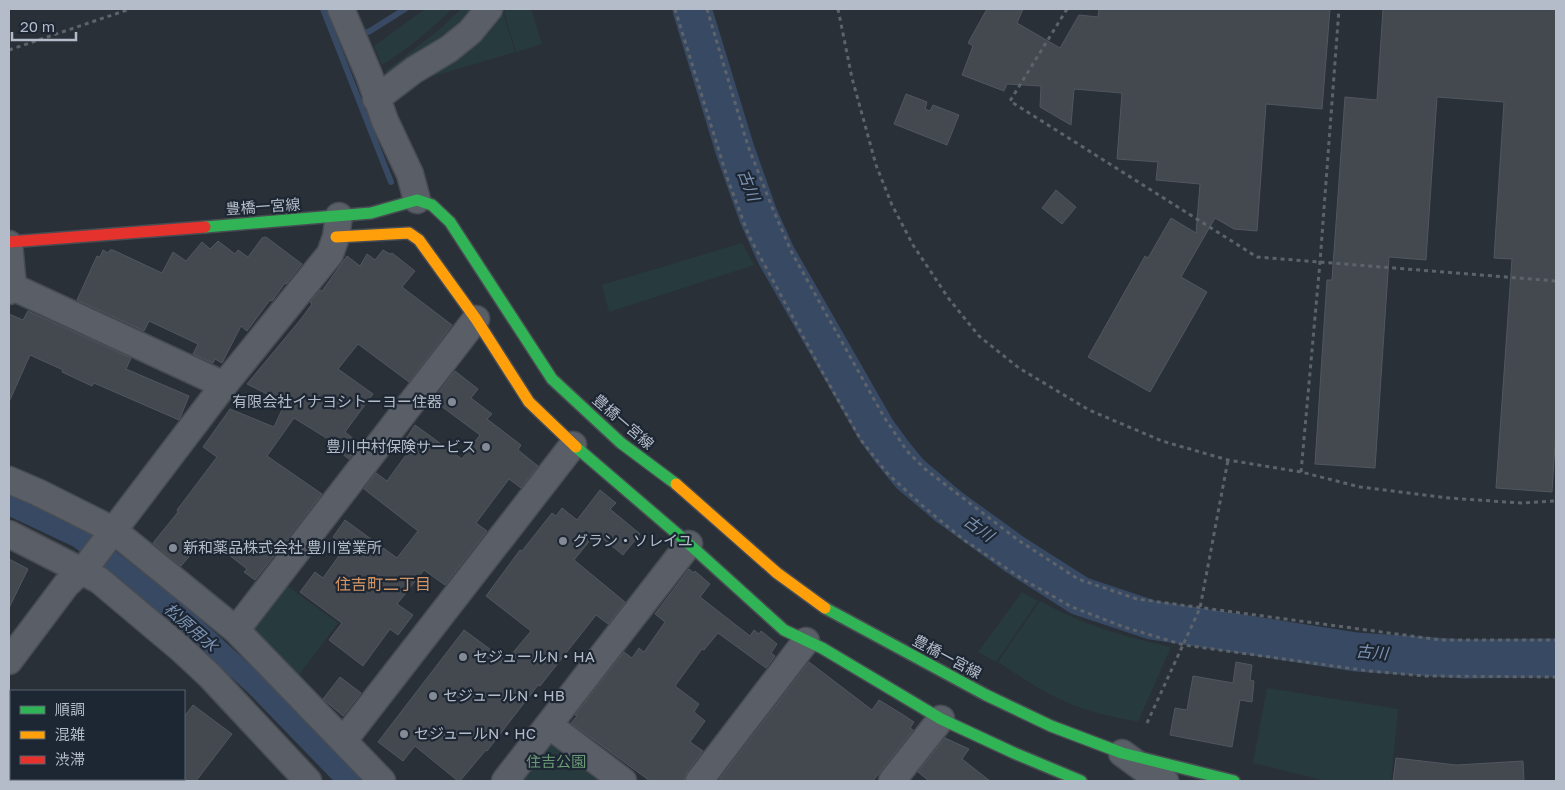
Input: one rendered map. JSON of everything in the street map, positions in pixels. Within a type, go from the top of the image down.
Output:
[{"type":"main road","name":"豊橋一宮線","points":[[9,243],[338,227],[371,213],[417,200],[432,205],[450,222],[552,379],[621,443],[678,486],[777,573],[828,610],[986,695],[1051,726],[1122,753],[1234,781]]},
{"type":"main road","points":[[338,227],[409,234],[419,240],[476,319],[529,402],[573,444],[689,544],[784,630],[822,648],[941,719],[1014,753],[1081,781]]},
{"type":"street","points":[[341,9],[369,75],[376,99],[410,174],[417,200]]},
{"type":"street","points":[[376,99],[414,70],[449,50],[470,32],[489,9]]},
{"type":"street","points":[[9,661],[66,585],[84,568],[224,385],[330,254],[338,227]]},
{"type":"street","points":[[9,243],[11,289],[224,385]]},
{"type":"street","points":[[236,630],[476,319]]},
{"type":"street","points":[[344,740],[573,444]]},
{"type":"street","points":[[9,480],[37,492],[111,534],[236,630],[382,781]]},
{"type":"street","points":[[9,534],[58,558],[84,568],[99,580],[182,649],[210,676],[308,781]]},
{"type":"street","points":[[505,781],[689,544]]},
{"type":"street","points":[[698,781],[806,641]]},
{"type":"street","points":[[892,781],[941,719]]},
{"type":"street","points":[[549,725],[623,781]]},
{"type":"street","points":[[1122,753],[1152,775],[1165,781]]},
{"type":"path","points":[[9,50],[130,9]]},
{"type":"path","points":[[675,9],[728,180],[749,236],[824,375],[866,446],[887,473],[964,540],[1024,580],[1072,607],[1124,627],[1184,644],[1369,671],[1425,676],[1556,677]]},
{"type":"path","points":[[707,9],[748,146],[772,207],[792,253],[884,417],[908,451],[925,468],[1018,540],[1078,579],[1137,599],[1441,640],[1556,640]]},
{"type":"path","points":[[838,9],[852,78],[876,164],[892,205],[913,245],[948,298],[979,336],[1019,368],[1089,410],[1162,441],[1228,460],[1301,472],[1360,487],[1449,498],[1521,503],[1556,501]]},
{"type":"path","points":[[1067,9],[1010,101],[1257,257],[1556,281]]},
{"type":"path","points":[[1301,472],[1320,262],[1339,9]]},
{"type":"path","points":[[1148,723],[1200,608],[1228,460]]},
{"type":"green space","points":[[425,9],[452,9],[418,39],[382,65],[374,46]]},
{"type":"green space","points":[[461,9],[474,9],[466,20],[389,80],[386,71],[440,29]]},
{"type":"green space","points":[[507,9],[531,9],[542,44],[516,52],[504,12]]},
{"type":"green space","points":[[503,13],[515,52],[427,78],[469,50],[487,33]]},
{"type":"green space","points":[[742,243],[754,265],[609,312],[602,285]]},
{"type":"green space","points":[[9,490],[92,530],[93,535],[90,539],[9,501]]},
{"type":"green space","points":[[282,582],[338,623],[295,680],[251,633],[250,623]]},
{"type":"green space","points":[[1022,592],[1038,601],[996,662],[978,652]]},
{"type":"green space","points":[[1040,601],[1088,624],[1136,639],[1171,647],[1138,722],[1075,706],[1040,689],[998,662]]},
{"type":"green space","points":[[1267,688],[1398,709],[1391,781],[1327,781],[1253,763]]},
{"type":"green space","name":"住吉公園","points":[[559,739],[614,781],[516,781],[547,741]]},
{"type":"building","points":[[987,9],[1023,9],[1017,23],[1060,48],[1079,15],[1098,17],[1099,9],[1330,9],[1322,109],[1266,104],[1257,231],[1234,229],[1215,218],[1181,277],[1207,292],[1150,392],[1088,357],[1145,256],[1148,258],[1171,218],[1196,233],[1200,184],[1156,180],[1158,162],[1117,159],[1122,93],[1074,89],[1071,125],[1040,107],[1041,86],[1007,84],[1004,91],[962,75],[973,46],[968,43]]},
{"type":"building","points":[[1383,9],[1556,9],[1556,428],[1552,492],[1496,488],[1512,259],[1494,258],[1504,102],[1437,97],[1426,260],[1389,257],[1375,468],[1315,464],[1327,280],[1332,280],[1345,97],[1377,100]]},
{"type":"building","points":[[906,94],[927,102],[925,109],[930,111],[933,105],[959,115],[947,145],[894,124]]},
{"type":"building","points":[[1056,190],[1076,207],[1062,224],[1042,208]]},
{"type":"building","points":[[266,237],[302,264],[272,301],[270,300],[247,331],[241,326],[222,363],[215,359],[213,363],[193,354],[198,344],[149,321],[144,331],[77,300],[97,256],[100,257],[103,250],[108,253],[110,250],[113,250],[162,273],[173,252],[186,261],[202,242],[210,249],[218,241],[235,254],[238,250],[248,257],[262,238]]},
{"type":"building","points":[[383,250],[390,254],[392,253],[415,271],[402,287],[452,325],[409,382],[358,344],[338,369],[373,394],[345,432],[360,444],[349,459],[326,442],[328,439],[294,418],[267,456],[322,494],[255,580],[244,572],[247,569],[206,537],[181,566],[153,543],[178,512],[177,510],[217,457],[203,447],[230,409],[274,427],[285,403],[247,384],[301,319],[312,304],[310,302],[320,290],[322,291],[347,256],[360,266],[367,254],[375,260]]},
{"type":"building","points":[[28,311],[131,358],[126,369],[189,396],[179,420],[94,383],[92,386],[30,355],[9,402],[9,314],[23,320]]},
{"type":"building","points":[[455,371],[478,389],[471,398],[492,414],[487,419],[521,445],[518,450],[538,466],[521,488],[509,479],[476,523],[487,531],[445,585],[424,570],[397,604],[413,615],[398,635],[390,629],[363,666],[329,640],[342,623],[300,592],[315,572],[323,578],[346,546],[333,537],[345,520],[397,558],[418,531],[364,489],[376,473],[387,481],[411,448],[403,443],[415,425],[462,459],[480,435],[433,400]]},
{"type":"building","points":[[600,490],[616,503],[610,509],[640,534],[623,555],[596,533],[574,560],[625,602],[608,624],[596,615],[487,751],[460,781],[415,746],[403,761],[378,742],[464,630],[506,661],[531,631],[486,596],[520,550],[522,551],[552,513],[556,516],[562,508],[577,520]]},
{"type":"building","points":[[9,559],[28,569],[9,608]]},
{"type":"building","points":[[689,569],[694,573],[695,571],[710,584],[700,597],[750,636],[754,630],[759,634],[761,631],[765,634],[777,644],[771,653],[775,656],[766,668],[718,633],[704,650],[702,649],[675,686],[699,704],[694,712],[705,721],[690,742],[703,751],[687,772],[684,781],[650,781],[571,723],[577,716],[575,715],[624,652],[632,658],[639,648],[644,652],[665,622],[655,614]]},
{"type":"building","points":[[809,662],[872,710],[879,700],[905,716],[914,722],[910,728],[913,730],[873,781],[718,781]]},
{"type":"building","points":[[1236,662],[1252,665],[1250,680],[1254,681],[1252,702],[1240,700],[1232,747],[1170,735],[1175,708],[1187,710],[1193,676],[1233,683]]},
{"type":"building","points":[[340,677],[361,693],[343,716],[323,699]]},
{"type":"building","points":[[193,705],[232,734],[196,781],[184,781],[185,716]]},
{"type":"building","points":[[945,738],[969,749],[962,759],[990,781],[929,781],[918,772]]},
{"type":"building","points":[[1396,758],[1456,765],[1523,761],[1524,781],[1393,781]]},
{"type":"waterway","points":[[323,9],[391,182]]},
{"type":"waterway","points":[[359,36],[405,9]]},
{"type":"waterway","name":"古川","points":[[692,9],[735,150],[758,215],[776,255],[876,430],[910,474],[949,507],[1014,554],[1080,596],[1152,620],[1356,652],[1465,659],[1556,658]]},
{"type":"waterway","name":"松原用水","points":[[9,504],[79,537],[174,610],[254,683],[349,781]]},
{"type":"traffic: fast","points":[[205,227],[371,213],[417,200],[432,205],[450,222],[552,379],[621,443],[676,484]]},
{"type":"traffic: fast","points":[[576,447],[689,544],[784,630],[822,648],[941,719],[1014,753],[1081,781]]},
{"type":"traffic: fast","points":[[825,608],[986,695],[1051,726],[1122,753],[1234,781]]},
{"type":"traffic: slow","points":[[336,237],[409,233],[419,240],[476,319],[529,402],[576,447]]},
{"type":"traffic: slow","points":[[676,484],[777,573],[825,608]]},
{"type":"traffic: jam","points":[[9,242],[205,227]]},
{"type":"place","name":"有限会社イナヨシトーヨー住器","points":[[452,402]]},
{"type":"place","name":"豊川中村保険サービス","points":[[486,447]]},
{"type":"place","name":"グラン・ソレイユ","points":[[563,541]]},
{"type":"place","name":"新和薬品株式会社 豊川営業所","points":[[173,548]]},
{"type":"place","name":"セジュールN・HA","points":[[463,657]]},
{"type":"place","name":"セジュールN・HB","points":[[433,696]]},
{"type":"place","name":"セジュールN・HC","points":[[404,734]]},
{"type":"district","name":"住吉町二丁目","points":[[383,584]]}]
